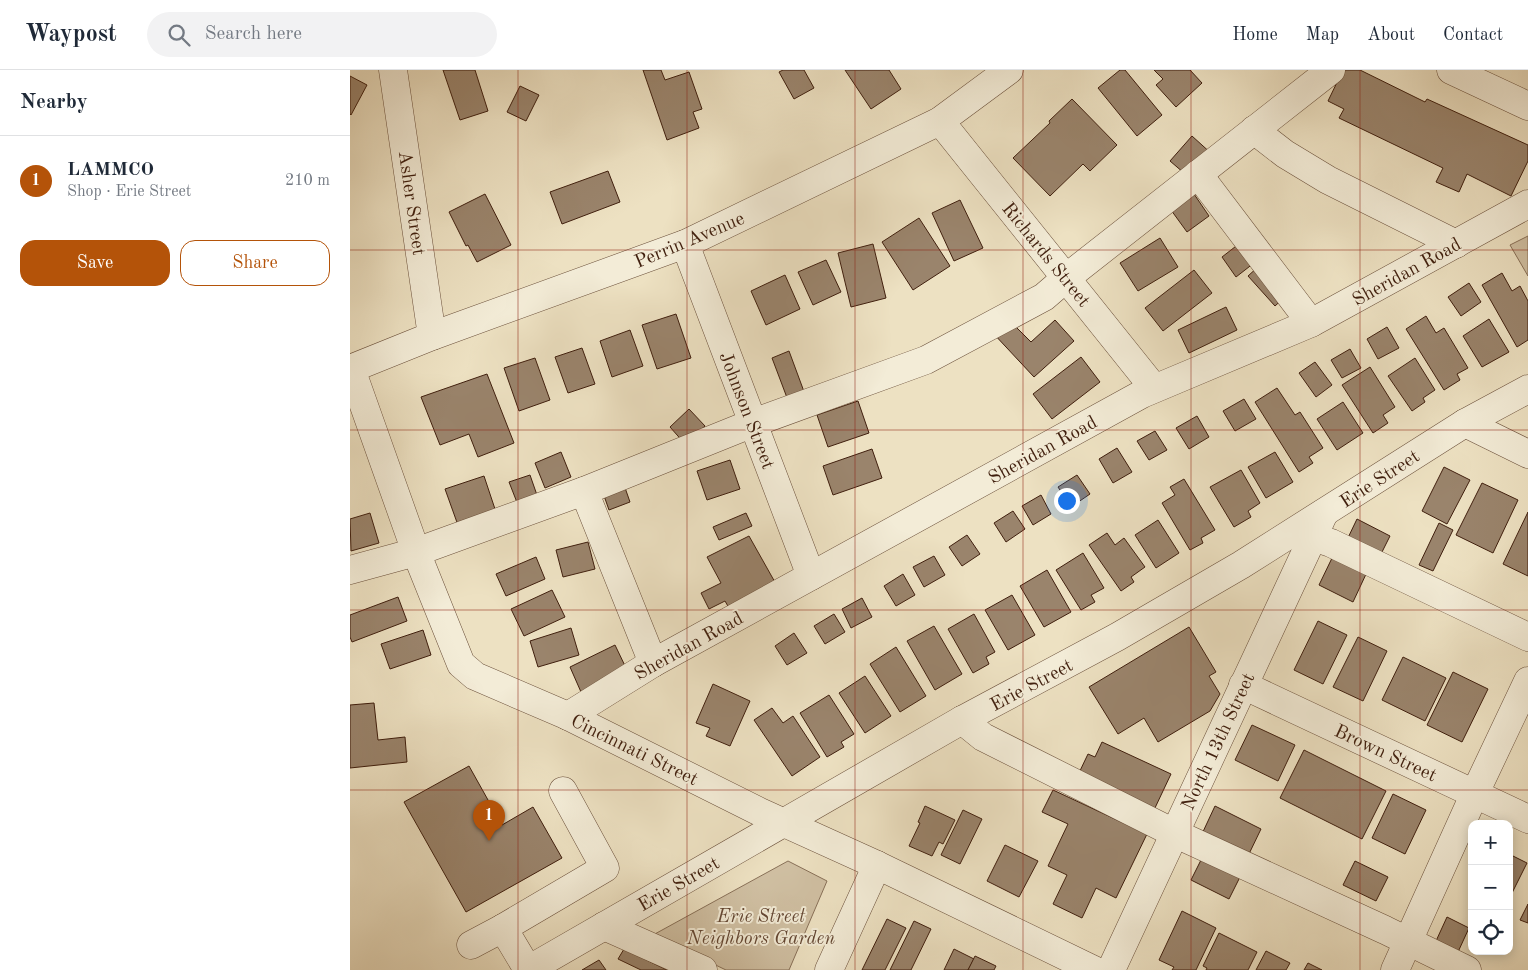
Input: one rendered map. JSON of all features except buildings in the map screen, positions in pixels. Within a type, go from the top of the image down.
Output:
[{"type":"street","name":"Asher Street","points":[[393,70],[432,336]]},
{"type":"street","name":"Perrin Avenue","points":[[351,369],[432,336],[685,244],[940,121],[1009,70]]},
{"type":"street","points":[[350,570],[416,552],[584,491],[753,423],[926,360],[1044,297],[1331,70]]},
{"type":"street","points":[[1451,70],[1528,106]]},
{"type":"street","name":"Richards Street","points":[[940,121],[1154,388]]},
{"type":"street","points":[[1254,130],[1285,154],[1328,180],[1456,244]]},
{"type":"street","points":[[1198,174],[1311,323]]},
{"type":"street","name":"Sheridan Road","points":[[568,716],[653,663],[1154,388],[1311,323],[1528,204]]},
{"type":"street","name":"Johnson Street","points":[[685,244],[811,576]]},
{"type":"street","name":"Cincinnati Street","points":[[351,369],[416,552],[461,664],[475,676],[568,716],[784,823],[877,865],[1094,970]]},
{"type":"street","name":"Erie Street","points":[[528,970],[962,720],[1125,632],[1241,565],[1465,423],[1528,388]]},
{"type":"street","points":[[1465,423],[1528,454]]},
{"type":"street","points":[[584,491],[653,663]]},
{"type":"street","name":"North 13th Street","points":[[1111,970],[1324,513]]},
{"type":"street","points":[[1313,538],[1331,543],[1528,637]]},
{"type":"street","points":[[1396,970],[1475,793],[1528,681]]},
{"type":"street","name":"Brown Street","points":[[1243,685],[1528,819]]},
{"type":"street","points":[[962,720],[983,737],[1174,833],[1408,941],[1466,970]]},
{"type":"street","points":[[471,945],[605,868],[563,791]]},
{"type":"street","points":[[829,970],[877,865]]},
{"type":"street","points":[[604,926],[703,970]]},
{"type":"street","points":[[503,928],[528,970]]},
{"type":"green space","points":[[1528,236],[1528,276],[1510,245]]},
{"type":"green space","name":"Erie Street Neighbors Garden","points":[[788,861],[827,881],[789,970],[726,970],[653,935]]},
{"type":"place","name":"LAMMCO","points":[[489,841]]}]
